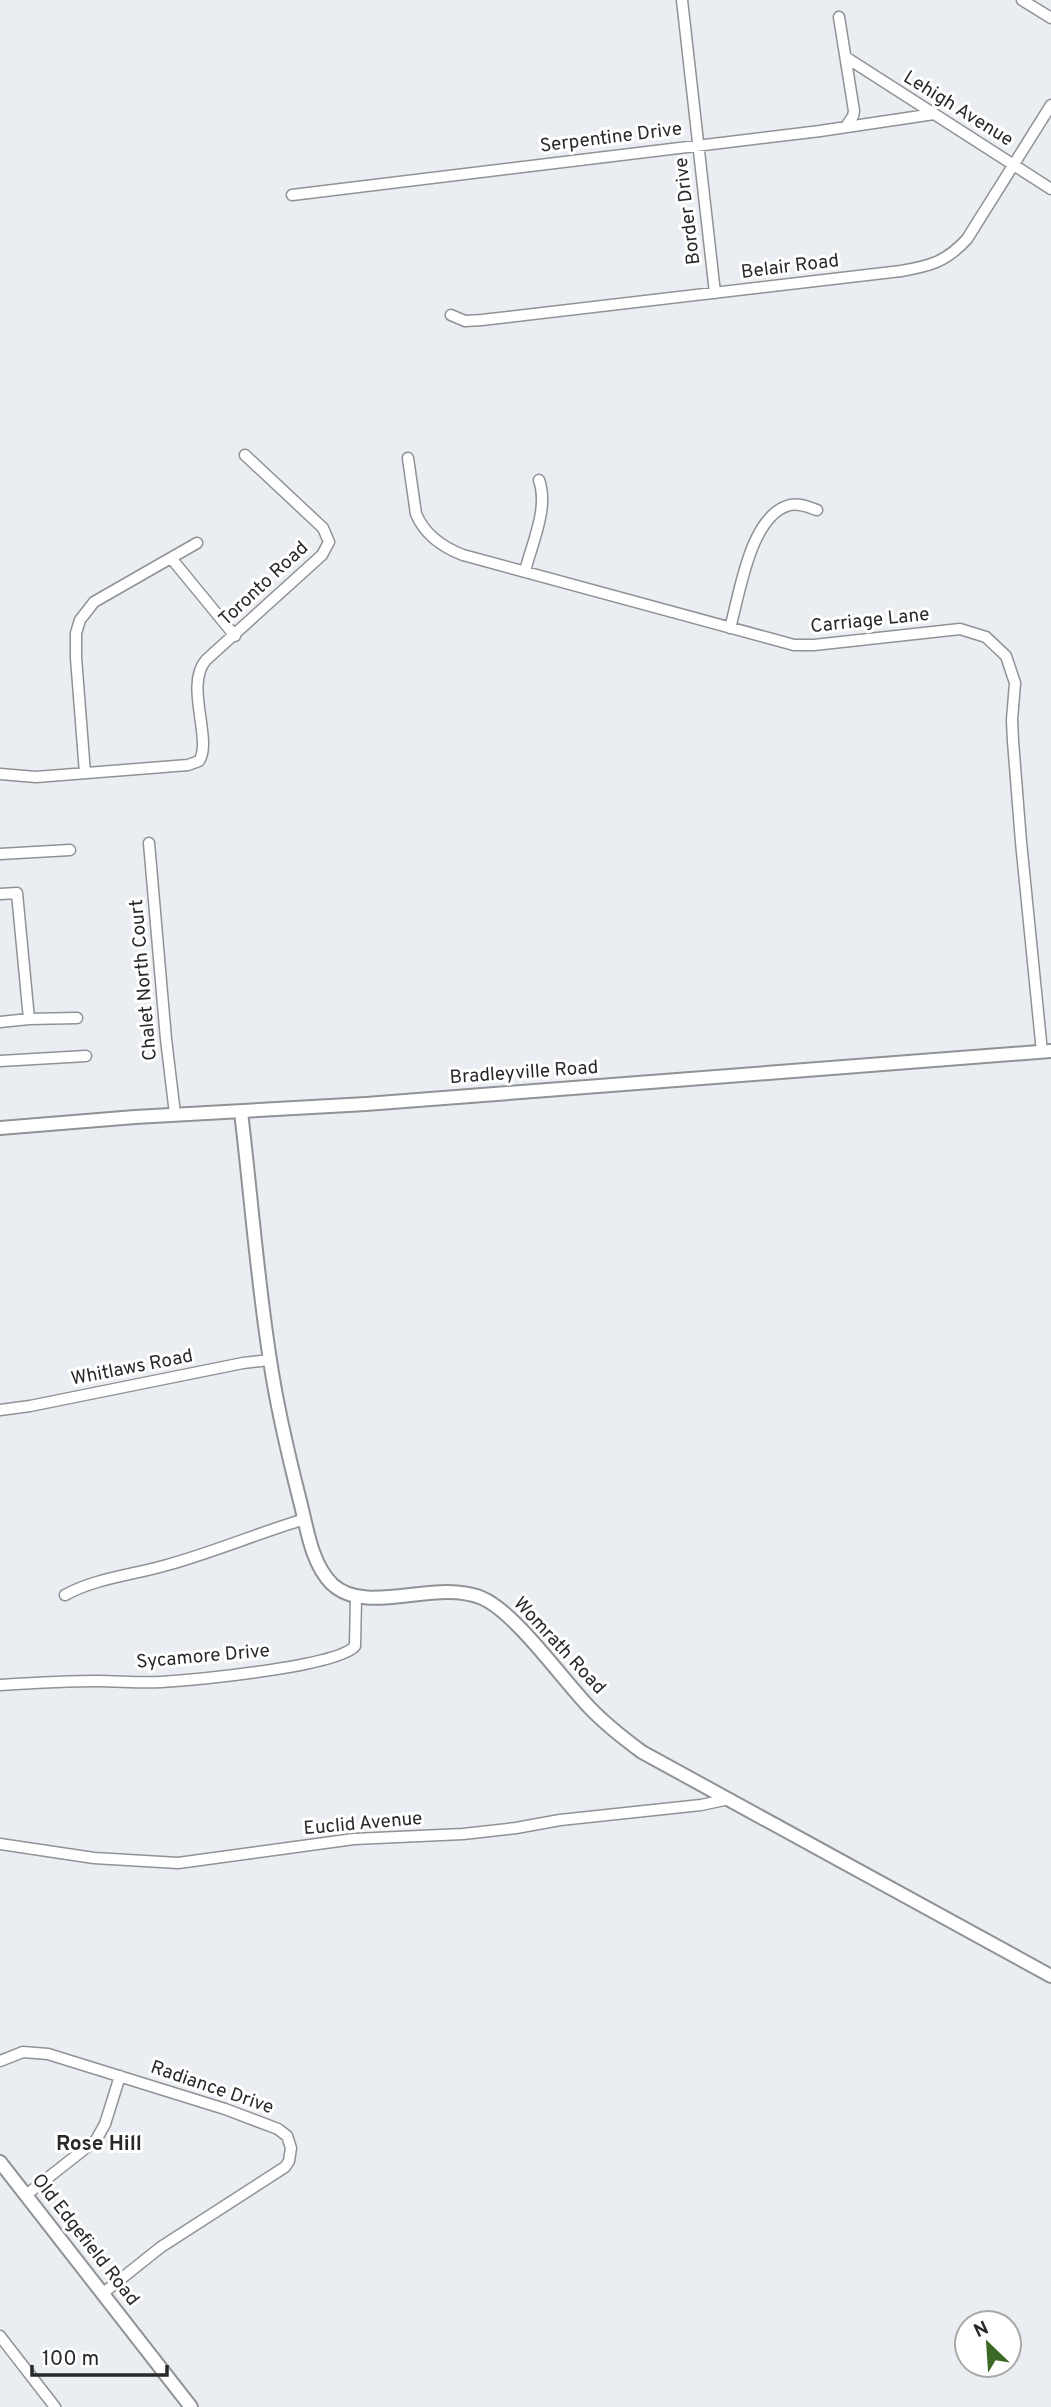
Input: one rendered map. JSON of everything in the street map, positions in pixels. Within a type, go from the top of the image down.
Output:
[{"type":"street","name":"Border Drive","points":[[682,0],[715,293]]},
{"type":"street","points":[[1022,0],[1051,18]]},
{"type":"street","points":[[839,17],[854,111],[847,125]]},
{"type":"street","name":"Lehigh Avenue","points":[[846,58],[1051,189]]},
{"type":"street","name":"Belair Road","points":[[452,315],[465,321],[482,320],[930,266],[951,254],[967,239],[1051,105]]},
{"type":"street","name":"Serpentine Drive","points":[[292,195],[820,131],[934,114]]},
{"type":"street","name":"Toronto Road","points":[[85,774],[188,765],[199,761],[204,751],[198,673],[206,660],[323,555],[329,542],[323,528],[245,455]]},
{"type":"street","name":"Carriage Lane","points":[[408,458],[416,514],[424,529],[433,539],[463,555],[804,646],[960,629],[986,637],[1006,656],[1015,683],[1012,720],[1021,842],[1047,1052]]},
{"type":"street","points":[[525,571],[542,504],[543,491],[539,480]]},
{"type":"street","points":[[730,628],[754,544],[762,527],[777,512],[791,505],[817,510]]},
{"type":"street","points":[[0,775],[36,777],[85,774],[76,658],[78,626],[84,613],[94,602],[197,543]]},
{"type":"street","points":[[171,558],[235,636]]},
{"type":"street","name":"Chalet North Court","points":[[149,843],[175,1114]]},
{"type":"street","points":[[0,854],[69,850]]},
{"type":"street","points":[[0,894],[17,893],[29,1019]]},
{"type":"street","points":[[0,1022],[77,1018]]},
{"type":"street","name":"Bradleyville Road","points":[[0,1128],[1047,1052]]},
{"type":"street","points":[[0,1061],[86,1056]]},
{"type":"street","points":[[241,1112],[270,1360],[289,1458],[311,1545],[324,1574],[339,1589],[356,1597]]},
{"type":"street","name":"Whitlaws Road","points":[[0,1410],[270,1360]]},
{"type":"street","points":[[65,1595],[80,1587],[165,1566],[305,1519]]},
{"type":"street","name":"Womrath Road","points":[[356,1597],[438,1591],[466,1593],[485,1600],[502,1611],[590,1708],[642,1752],[1051,1976]]},
{"type":"street","name":"Sycamore Drive","points":[[0,1685],[67,1681],[158,1682],[314,1663],[348,1653],[355,1647],[356,1597]]},
{"type":"street","name":"Euclid Avenue","points":[[0,1844],[94,1858],[178,1863],[354,1839],[503,1830],[560,1820],[701,1805],[729,1799]]},
{"type":"street","name":"Radiance Drive","points":[[0,2061],[15,2054],[39,2052],[278,2129],[290,2142],[291,2155],[285,2167],[161,2247],[102,2294]]},
{"type":"street","points":[[26,2196],[96,2140],[106,2124],[120,2076]]},
{"type":"street","name":"Old Edgefield Road","points":[[0,2162],[191,2407]]},
{"type":"street","points":[[0,2336],[55,2407]]},
{"type":"district","name":"Rose Hill","points":[[99,2144]]}]
